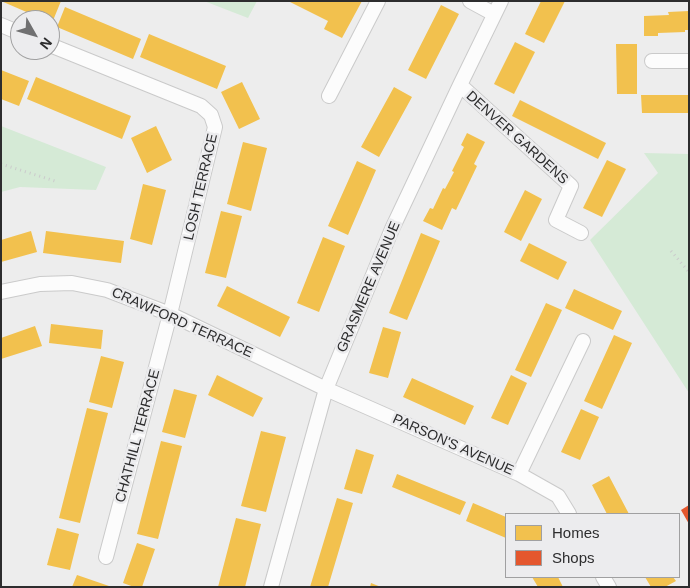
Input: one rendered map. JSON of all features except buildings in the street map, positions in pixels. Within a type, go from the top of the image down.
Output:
[{"type":"street","points":[[329,96],[378,1]]},
{"type":"street","points":[[470,1],[494,14]]},
{"type":"street","name":"GRASMERE AVENUE","points":[[271,587],[326,389],[392,230],[501,1]]},
{"type":"street","name":"LOSH TERRACE","points":[[60,49],[188,100],[201,106],[211,115],[215,128],[170,314]]},
{"type":"street","points":[[652,61],[689,61]]},
{"type":"street","name":"DENVER GARDENS","points":[[460,85],[571,186],[556,220],[581,233]]},
{"type":"street","name":"CRAWFORD TERRACE","points":[[1,292],[40,284],[72,283],[107,290],[170,314],[326,389]]},
{"type":"street","name":"CHATHILL TERRACE","points":[[106,557],[170,314]]},
{"type":"street","points":[[519,474],[583,341]]},
{"type":"street","name":"PARSON'S AVENUE","points":[[326,389],[519,474],[558,496],[568,513]]},
{"type":"path","points":[[1,164],[55,181]]},
{"type":"path","points":[[671,251],[689,272]]},
{"type":"green space","points":[[204,1],[257,1],[248,18]]},
{"type":"green space","points":[[1,126],[106,167],[96,190],[20,187],[1,192]]},
{"type":"green space","points":[[644,153],[689,154],[689,393],[590,240],[658,173]]}]
